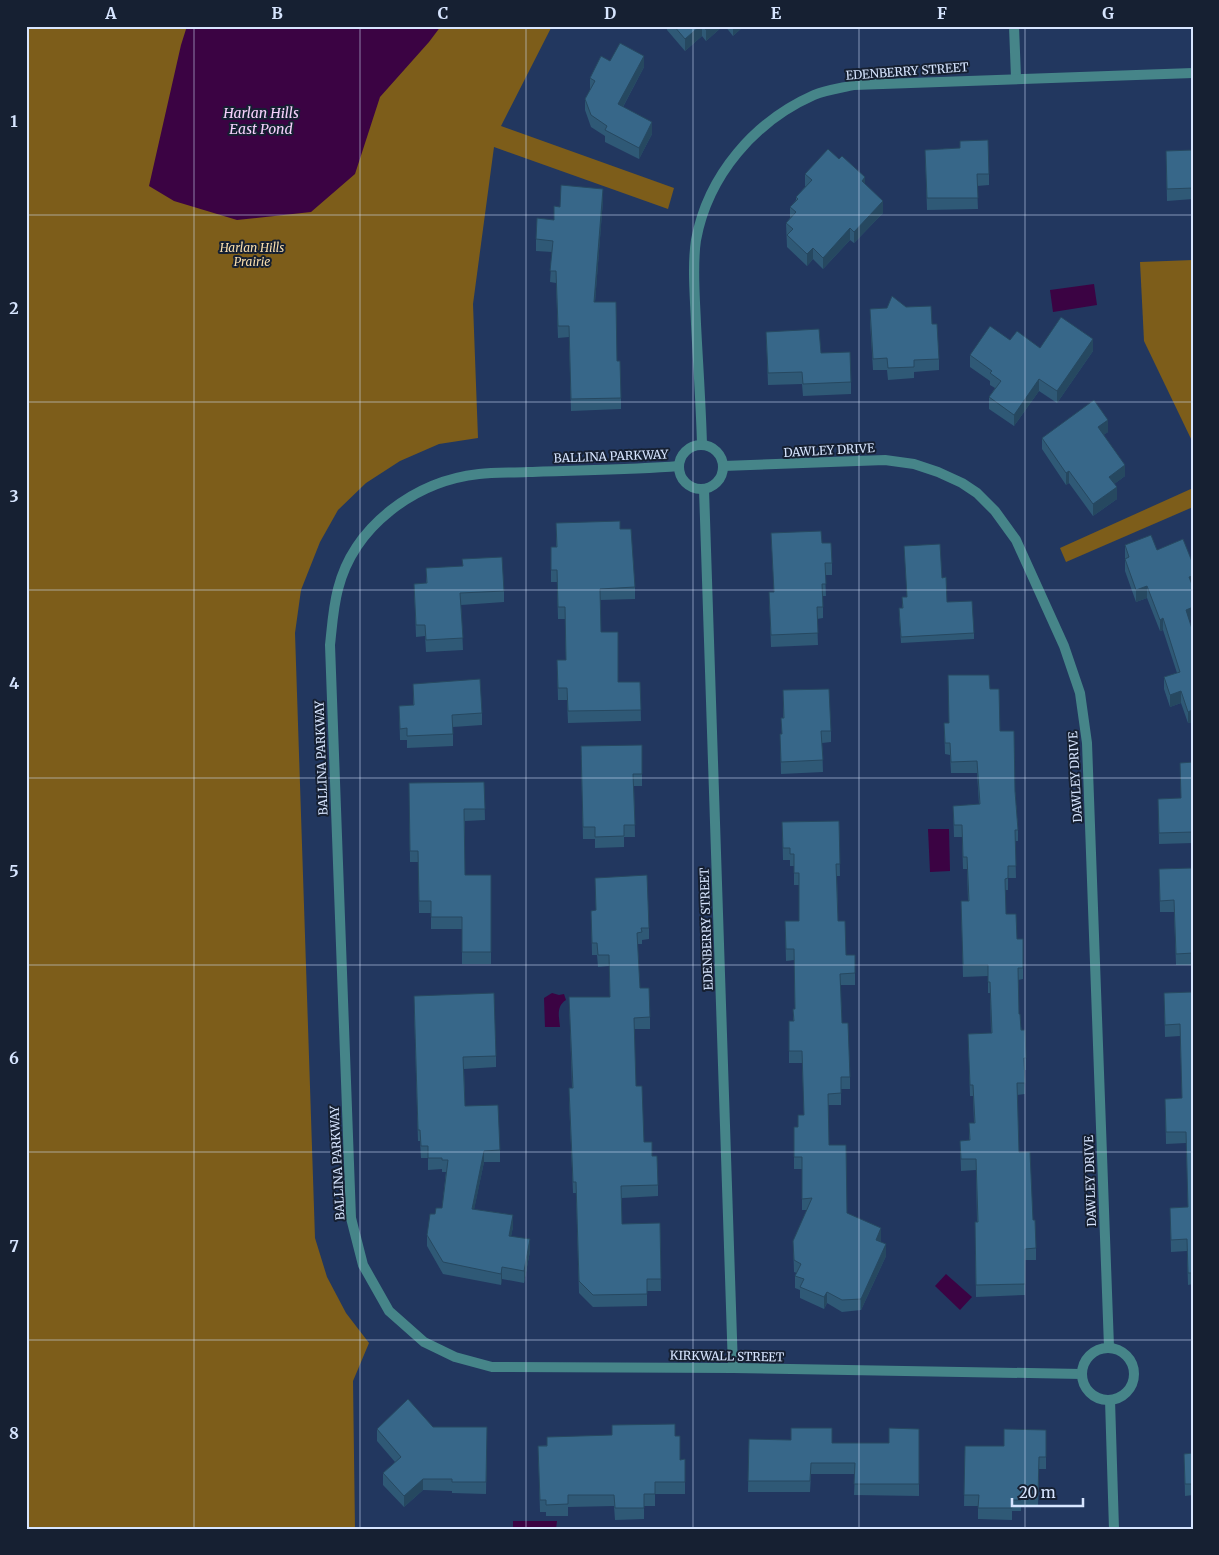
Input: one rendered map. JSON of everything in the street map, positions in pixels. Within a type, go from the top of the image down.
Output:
[{"type":"street","points":[[1014,26],[1016,78]]},
{"type":"street","name":"EDENBERRY STREET","points":[[702,445],[694,279],[696,240],[709,197],[728,163],[754,135],[781,112],[816,94],[854,85],[1193,73]]},
{"type":"street","points":[[702,445],[719,454],[723,466],[720,479],[711,487],[698,489],[686,484],[682,478],[679,466],[684,453],[695,446],[702,445]]},
{"type":"street","name":"DAWLEY DRIVE","points":[[723,466],[885,460],[914,464],[962,483],[977,493],[995,511],[1016,540],[1064,646],[1080,694],[1087,742],[1109,1347]]},
{"type":"street","name":"BALLINA PARKWAY","points":[[389,1311],[362,1265],[351,1218],[330,645],[333,612],[338,588],[357,546],[377,521],[405,500],[444,482],[478,474],[679,466]]},
{"type":"street","name":"EDENBERRY STREET","points":[[704,489],[733,1368]]},
{"type":"street","name":"KIRKWALL STREET","points":[[389,1311],[424,1342],[455,1357],[492,1367],[733,1368],[1082,1374]]},
{"type":"street","points":[[1109,1347],[1117,1349],[1130,1360],[1134,1368],[1134,1377],[1126,1393],[1119,1398],[1103,1400],[1090,1393],[1086,1388],[1082,1374],[1087,1358],[1100,1348],[1109,1347]]},
{"type":"street","points":[[1110,1400],[1114,1529]]},
{"type":"green space","name":"Harlan Hills Prairie","points":[[26,26],[552,26],[501,126],[674,188],[668,209],[494,147],[473,304],[478,438],[439,444],[400,461],[366,483],[338,510],[320,542],[301,590],[295,633],[315,1238],[327,1277],[346,1313],[369,1343],[353,1381],[355,1529],[26,1529]]},
{"type":"green space","points":[[1193,260],[1193,443],[1144,341],[1140,262]]},
{"type":"green space","points":[[1193,488],[1193,507],[1066,562],[1060,548]]},
{"type":"water","name":"Harlan Hills East Pond","points":[[187,26],[441,26],[380,97],[355,174],[311,212],[237,220],[174,201],[149,186]]},
{"type":"water","points":[[1094,284],[1097,305],[1053,312],[1050,290]]},
{"type":"water","points":[[928,829],[949,829],[950,871],[930,872]]},
{"type":"water","points":[[552,993],[564,994],[566,1000],[559,1009],[560,1027],[545,1027],[544,998]]},
{"type":"water","points":[[946,1274],[972,1297],[960,1310],[935,1286]]},
{"type":"water","points":[[513,1521],[557,1521],[556,1529],[513,1529]]},
{"type":"building","points":[[674,26],[700,26],[685,39]]},
{"type":"building","points":[[620,43],[644,56],[618,104],[652,122],[639,148],[605,130],[607,126],[591,115],[585,99],[595,81],[590,78],[601,56],[610,61]]},
{"type":"building","points":[[988,140],[989,174],[977,174],[978,198],[927,198],[925,150],[960,148],[960,141]]},
{"type":"building","points":[[828,149],[839,159],[842,156],[865,177],[862,181],[883,201],[854,232],[850,228],[823,258],[813,248],[807,254],[787,235],[793,229],[786,223],[796,212],[790,207],[798,199],[796,197],[812,180],[805,174]]},
{"type":"building","points":[[1193,150],[1193,188],[1167,189],[1166,151]]},
{"type":"building","points":[[561,185],[603,189],[594,302],[616,302],[617,361],[620,361],[621,398],[571,399],[569,326],[558,326],[556,271],[550,271],[553,241],[536,239],[537,218],[554,220],[554,206],[560,207]]},
{"type":"building","points":[[892,296],[906,307],[931,306],[932,324],[937,324],[939,359],[914,360],[914,367],[888,368],[887,358],[873,359],[870,309],[887,308]]},
{"type":"building","points":[[1061,317],[1093,339],[1057,391],[1039,379],[1014,415],[989,397],[1001,381],[990,373],[992,371],[970,355],[990,326],[1010,340],[1017,331],[1040,348]]},
{"type":"building","points":[[819,329],[821,353],[850,352],[851,382],[803,384],[802,372],[768,373],[766,332]]},
{"type":"building","points":[[1094,400],[1108,420],[1098,427],[1125,465],[1109,477],[1117,487],[1093,504],[1069,471],[1066,473],[1042,438]]},
{"type":"building","points":[[620,521],[620,529],[631,529],[635,587],[600,589],[601,632],[618,632],[618,682],[640,682],[641,710],[568,711],[567,688],[558,688],[557,660],[566,660],[565,607],[558,607],[557,570],[551,570],[551,547],[557,547],[556,523]]},
{"type":"building","points":[[821,531],[822,543],[831,543],[832,563],[825,563],[826,584],[822,584],[823,607],[817,607],[818,633],[771,635],[769,592],[774,592],[771,533]]},
{"type":"building","points":[[1151,535],[1157,550],[1183,539],[1193,564],[1193,576],[1189,577],[1193,587],[1193,607],[1186,610],[1193,632],[1193,712],[1192,710],[1188,712],[1181,691],[1170,695],[1164,677],[1180,672],[1163,618],[1160,620],[1147,586],[1136,590],[1125,559],[1129,557],[1125,545]]},
{"type":"building","points":[[940,544],[942,578],[946,577],[947,602],[972,601],[974,633],[901,637],[899,608],[903,608],[902,597],[907,597],[904,546]]},
{"type":"building","points":[[502,557],[504,591],[460,593],[463,638],[426,640],[425,625],[416,625],[414,584],[427,583],[426,568],[463,566],[462,559]]},
{"type":"building","points":[[948,675],[989,675],[990,689],[999,689],[1000,731],[1014,731],[1018,830],[1015,830],[1016,866],[1008,866],[1008,878],[1005,879],[1006,914],[1016,914],[1017,939],[1023,939],[1023,968],[1018,968],[1019,1014],[1021,1030],[1025,1030],[1026,1058],[1024,1058],[1025,1083],[1017,1083],[1019,1152],[1030,1152],[1036,1248],[1025,1249],[1025,1284],[976,1285],[975,1222],[978,1222],[976,1159],[961,1159],[960,1141],[970,1140],[969,1123],[975,1123],[973,1085],[970,1085],[968,1034],[992,1033],[990,982],[988,982],[988,965],[963,965],[961,901],[969,901],[967,857],[963,857],[962,825],[954,825],[953,806],[980,804],[977,761],[951,762],[950,743],[945,743],[944,723],[949,723]]},
{"type":"building","points":[[480,679],[482,713],[452,715],[453,734],[407,736],[407,728],[400,729],[399,706],[414,705],[413,684]]},
{"type":"building","points":[[829,689],[831,731],[821,731],[823,760],[781,762],[781,718],[784,718],[783,690]]},
{"type":"building","points":[[642,745],[642,774],[633,774],[635,825],[624,825],[624,836],[595,837],[595,827],[583,827],[581,746]]},
{"type":"building","points":[[1193,762],[1193,832],[1159,833],[1158,799],[1181,798],[1180,763]]},
{"type":"building","points":[[484,782],[485,809],[464,809],[465,875],[491,875],[491,952],[462,952],[462,917],[431,917],[431,901],[419,901],[418,851],[410,851],[409,783]]},
{"type":"building","points":[[839,821],[840,864],[836,864],[838,921],[845,921],[846,955],[855,955],[855,973],[840,974],[842,1023],[848,1023],[850,1077],[841,1077],[841,1093],[828,1094],[829,1145],[846,1145],[847,1213],[881,1228],[876,1240],[886,1244],[861,1299],[842,1300],[827,1292],[824,1297],[800,1287],[804,1279],[795,1276],[801,1264],[794,1260],[793,1241],[812,1198],[802,1199],[802,1157],[794,1157],[794,1127],[798,1127],[798,1115],[804,1115],[802,1051],[789,1051],[789,1021],[794,1021],[793,1009],[795,1009],[794,949],[786,949],[785,921],[799,921],[799,873],[794,873],[794,854],[790,854],[790,848],[783,848],[782,822]]},
{"type":"building","points":[[1193,868],[1193,953],[1176,954],[1174,900],[1160,901],[1159,869]]},
{"type":"building","points":[[647,875],[649,928],[641,928],[642,932],[637,933],[640,988],[649,988],[650,1017],[634,1018],[636,1086],[642,1086],[644,1142],[652,1142],[652,1156],[657,1156],[658,1185],[621,1186],[622,1224],[660,1223],[661,1279],[647,1279],[647,1294],[593,1295],[579,1281],[576,1182],[573,1182],[569,1088],[573,1088],[569,997],[610,997],[609,955],[598,955],[597,943],[592,943],[591,911],[596,910],[595,878]]},
{"type":"building","points":[[1193,992],[1193,1273],[1188,1273],[1187,1239],[1171,1240],[1170,1208],[1188,1207],[1186,1132],[1166,1132],[1165,1099],[1182,1098],[1180,1024],[1165,1025],[1164,993]]},
{"type":"building","points":[[494,993],[496,1056],[463,1057],[465,1106],[498,1105],[500,1150],[484,1151],[472,1209],[513,1215],[509,1236],[530,1239],[524,1271],[502,1267],[501,1274],[443,1262],[427,1235],[430,1214],[435,1214],[436,1208],[442,1208],[448,1160],[428,1158],[428,1146],[421,1146],[420,1130],[418,1130],[414,996]]},
{"type":"building","points":[[408,1399],[433,1427],[487,1427],[486,1482],[452,1482],[452,1479],[423,1479],[404,1496],[383,1473],[401,1457],[377,1429]]},
{"type":"building","points":[[675,1424],[675,1436],[680,1436],[680,1460],[685,1459],[685,1482],[655,1482],[655,1494],[644,1494],[644,1508],[615,1508],[614,1495],[568,1495],[568,1504],[546,1505],[546,1500],[540,1500],[538,1446],[547,1446],[547,1437],[612,1435],[612,1425]]},
{"type":"building","points":[[791,1428],[832,1428],[832,1443],[889,1443],[889,1428],[919,1429],[919,1484],[854,1484],[855,1463],[811,1463],[810,1481],[748,1481],[749,1439],[791,1440]]},
{"type":"building","points":[[1004,1429],[1046,1430],[1046,1457],[1039,1457],[1038,1495],[1021,1495],[1021,1500],[1012,1500],[1012,1508],[978,1508],[979,1495],[964,1495],[965,1446],[1004,1446]]},
{"type":"building","points":[[1193,1453],[1193,1484],[1185,1484],[1184,1454]]}]
